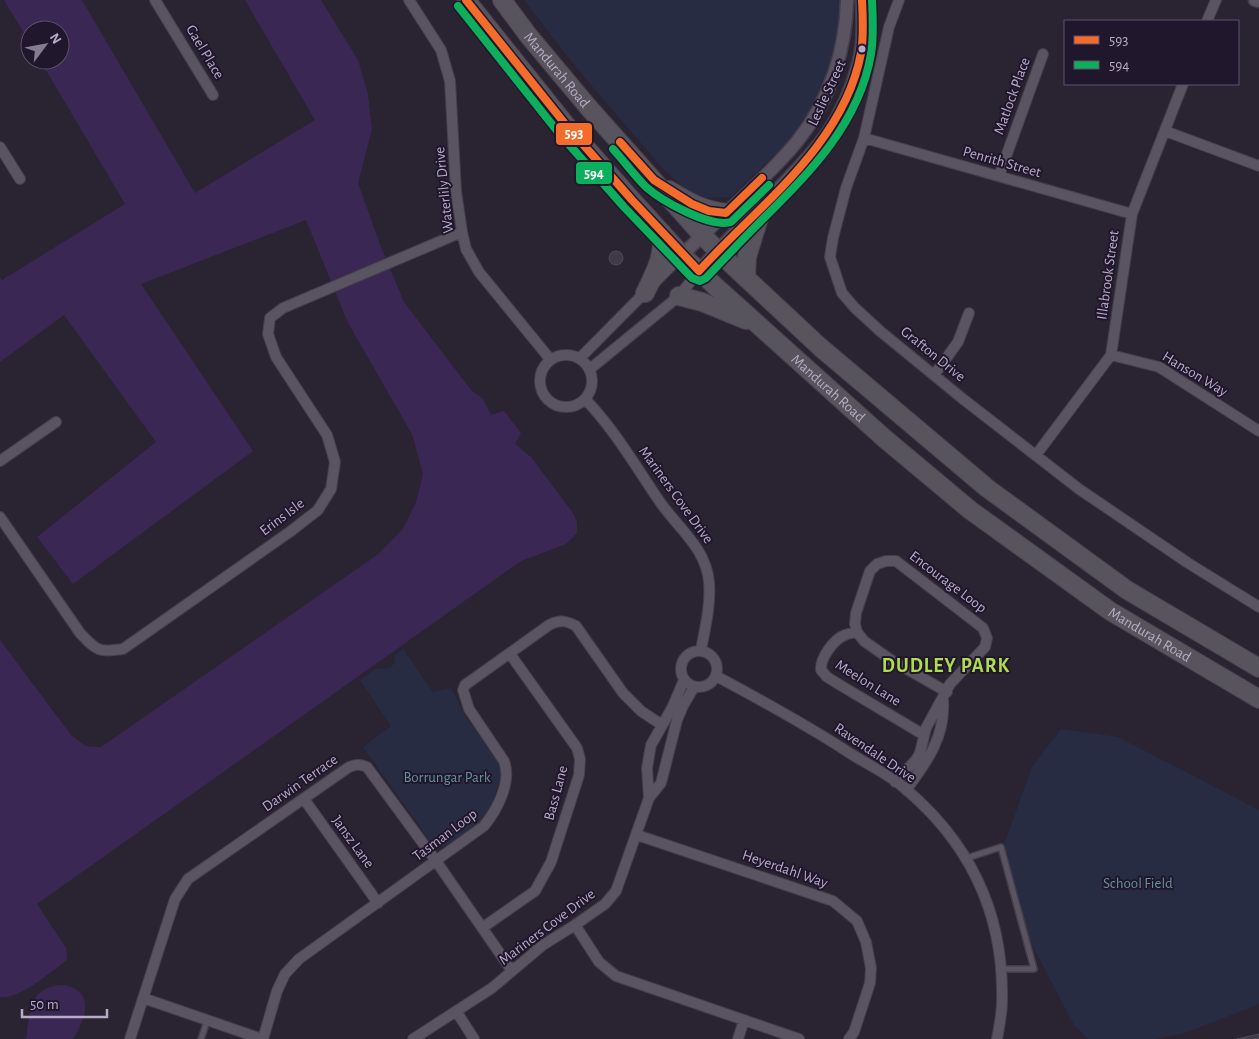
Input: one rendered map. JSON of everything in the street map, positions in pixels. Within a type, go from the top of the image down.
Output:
[{"type":"highway","name":"Mandurah Road","points":[[466,0],[566,125],[682,255],[884,438],[970,510],[1110,610],[1259,699]]},
{"type":"highway","name":"Mandurah Road","points":[[502,0],[589,108],[703,236],[820,347],[987,488],[1127,590],[1259,668]]},
{"type":"highway","points":[[654,180],[692,204],[710,211],[726,213]]},
{"type":"highway","points":[[746,277],[747,257],[763,205]]},
{"type":"highway","points":[[645,293],[660,260],[664,246],[662,233]]},
{"type":"highway","points":[[679,296],[702,302],[758,325]]},
{"type":"street","name":"Gael Place","points":[[156,0],[213,94]]},
{"type":"street","name":"Waterlily Drive","points":[[409,0],[442,50],[450,81],[456,191],[466,249],[479,272],[550,359]]},
{"type":"street","name":"Leslie Street","points":[[682,255],[787,153],[807,128],[820,107],[837,65],[846,31],[847,0]]},
{"type":"street","name":"Leslie Street","points":[[699,271],[820,143],[832,126],[842,107],[860,60],[863,28],[862,0]]},
{"type":"street","name":"Grafton Drive","points":[[899,0],[889,27],[864,138],[846,188],[832,238],[830,256],[842,292],[855,308],[934,374],[1079,489],[1259,607]]},
{"type":"street","points":[[1207,20],[1216,0]]},
{"type":"street","points":[[1255,0],[1259,2]]},
{"type":"street","name":"Matlock Place","points":[[999,176],[1043,54]]},
{"type":"street","name":"Illabrook Street","points":[[1036,454],[1111,355],[1132,214],[1183,85]]},
{"type":"street","points":[[1165,131],[1259,166]]},
{"type":"street","name":"Penrith Street","points":[[864,138],[1132,214]]},
{"type":"street","points":[[0,146],[20,179]]},
{"type":"street","name":"Erins Isle","points":[[0,517],[80,632],[94,648],[108,651],[122,649],[291,531],[318,510],[331,489],[335,462],[327,435],[276,357],[268,334],[270,318],[282,308],[462,232]]},
{"type":"street","points":[[580,358],[682,255]]},
{"type":"street","points":[[590,369],[679,296],[699,271]]},
{"type":"street","points":[[934,374],[958,342],[969,313]]},
{"type":"street","points":[[561,355],[573,355],[580,358],[590,369],[591,390],[585,399],[576,406],[566,408],[555,405],[546,399],[540,389],[539,378],[543,367],[550,359],[561,355]]},
{"type":"street","name":"Hanson Way","points":[[1111,355],[1159,367],[1259,431]]},
{"type":"street","name":"Mariners Cove Drive","points":[[585,399],[604,419],[670,517],[693,541],[703,558],[709,581],[709,598],[701,650]]},
{"type":"street","points":[[0,461],[56,422]]},
{"type":"street","name":"Encourage Loop","points":[[857,632],[855,624],[856,613],[870,572],[877,564],[886,561],[896,561],[983,628],[987,638],[985,647],[950,684],[926,728],[920,753],[916,760],[895,782]]},
{"type":"street","name":"Tasman Loop","points":[[262,1039],[277,991],[285,974],[299,959],[484,826],[491,818],[500,799],[506,779],[506,768],[504,761],[469,709],[463,690],[465,685],[549,625],[558,621],[566,621],[576,626],[623,693],[641,711],[662,725]]},
{"type":"street","points":[[857,632],[864,641],[890,660],[945,696],[939,738],[928,760],[906,790]]},
{"type":"street","name":"Meelon Lane","points":[[857,632],[846,634],[837,640],[826,653],[820,665],[821,670],[826,676],[845,688],[924,734]]},
{"type":"street","points":[[701,650],[714,659],[717,666],[716,676],[710,684],[704,687],[694,687],[684,680],[680,669],[684,658],[690,653],[701,650]]},
{"type":"street","name":"Bass Lane","points":[[482,928],[535,891],[551,862],[579,775],[580,759],[577,748],[510,654]]},
{"type":"street","name":"Ravendale Drive","points":[[716,676],[800,721],[895,782],[938,819],[967,858],[981,887],[1000,947],[1002,1003],[997,1039]]},
{"type":"street","name":"Mariners Cove Drive","points":[[649,798],[647,768],[651,746],[676,700],[684,680]]},
{"type":"street","name":"Mariners Cove Drive","points":[[413,1039],[492,988],[543,944],[605,904],[616,891],[649,798],[661,783],[683,706],[694,687]]},
{"type":"street","name":"Darwin Terrace","points":[[130,1039],[175,899],[188,880],[349,767],[360,764],[367,767],[436,861],[512,971]]},
{"type":"street","name":"Jansz Lane","points":[[304,799],[378,902]]},
{"type":"street","name":"Heyerdahl Way","points":[[637,834],[834,901],[857,921],[866,942],[871,968],[870,983],[854,1032],[849,1039]]},
{"type":"street","points":[[575,925],[599,962],[616,976],[799,1039]]},
{"type":"street","points":[[143,998],[262,1039]]},
{"type":"street","points":[[456,1010],[474,1039]]},
{"type":"street","points":[[738,1039],[744,1020]]},
{"type":"lane","points":[[967,858],[1000,847],[1034,969],[1002,969]]},
{"type":"lane","points":[[201,1039],[207,1021]]},
{"type":"green space","points":[[524,0],[841,0],[833,65],[809,117],[782,148],[731,197],[703,198],[689,192],[663,169],[575,66]]},
{"type":"green space","name":"Borrungar Park","points":[[403,649],[433,692],[451,688],[467,719],[501,764],[500,778],[495,795],[484,817],[472,829],[443,847],[433,845],[363,747],[391,726],[360,680],[377,668],[385,669],[393,665],[395,655]]},
{"type":"green space","name":"School Field","points":[[1061,729],[1118,737],[1259,810],[1259,1004],[1188,1032],[1157,1039],[1089,1039],[1075,1027],[1028,937],[1004,845],[1032,767]]},
{"type":"shaded area","points":[[4,0],[82,0],[195,193],[315,120],[245,0],[321,0],[358,60],[368,95],[372,129],[358,183],[381,247],[404,302],[471,390],[483,399],[491,415],[504,411],[521,433],[515,444],[531,457],[573,513],[577,522],[577,533],[566,544],[521,561],[37,904],[66,948],[67,960],[26,990],[8,997],[0,997],[0,640],[71,735],[85,746],[101,747],[377,555],[403,529],[416,502],[423,474],[412,434],[348,323],[306,220],[141,284],[253,451],[73,584],[37,537],[156,442],[64,315],[0,362],[0,277],[2,280],[125,204],[46,70],[70,70],[70,20],[20,20],[20,26]]},
{"type":"shaded area","points":[[62,985],[80,992],[84,999],[85,1006],[82,1023],[73,1039],[26,1039],[30,1011],[37,996],[43,990]]},
{"type":"building","points":[[616,251],[621,253],[623,258],[621,263],[616,265],[611,263],[609,258],[611,253]]},
{"type":"building","points":[[1259,1034],[1259,1039],[1237,1039]]},
{"type":"transit line","name":"593","points":[[466,0],[566,125],[632,200],[699,271],[796,172],[818,145],[837,117],[852,86],[861,53],[863,34],[862,0]]},
{"type":"transit line","name":"594","points":[[458,6],[558,132],[624,207],[692,278],[700,281],[706,278],[795,186],[829,147],[843,126],[865,80],[871,54],[873,34],[872,0]]},
{"type":"transit line","name":"593","points":[[620,142],[654,180],[692,204],[709,211],[726,213],[762,178]]},
{"type":"transit line","name":"594","points":[[613,149],[653,193],[674,206],[711,221],[731,222],[769,185]]},
{"type":"district","name":"DUDLEY PARK","points":[[946,666]]}]
